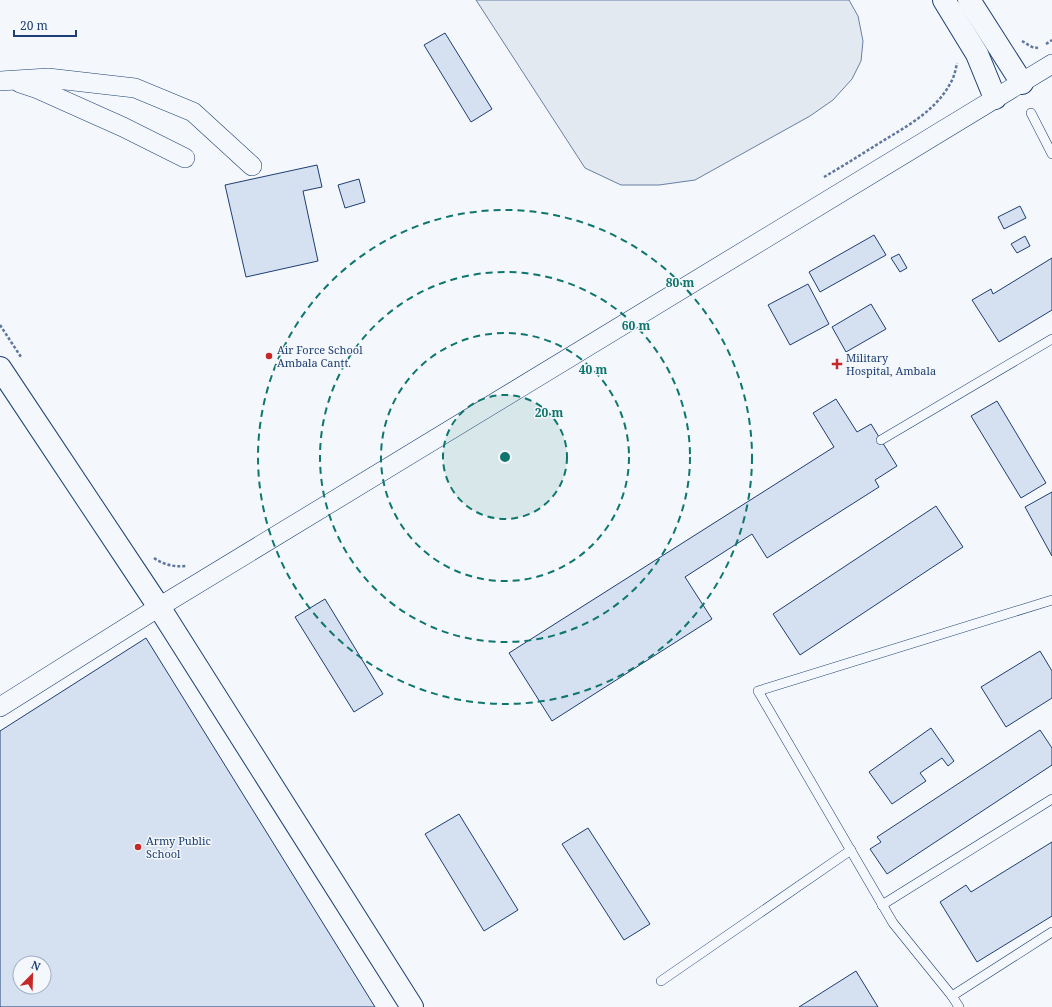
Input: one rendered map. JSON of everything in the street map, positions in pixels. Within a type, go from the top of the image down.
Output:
[{"type":"street","points":[[944,0],[977,54],[995,98]]},
{"type":"street","points":[[969,0],[1022,83]]},
{"type":"street","points":[[0,707],[159,607],[1052,64]]},
{"type":"street","points":[[6,81],[48,78],[136,88],[193,112],[252,166]]},
{"type":"street","points":[[6,81],[38,89],[123,127],[185,158]]},
{"type":"street","points":[[0,368],[159,607],[412,1007]]},
{"type":"lane","points":[[1031,113],[1052,154]]},
{"type":"lane","points":[[881,440],[1052,339]]},
{"type":"lane","points":[[959,1007],[952,996],[893,923],[758,691],[1052,600]]},
{"type":"lane","points":[[882,905],[1052,799]]},
{"type":"lane","points":[[662,981],[851,850]]},
{"type":"lane","points":[[952,996],[1052,932]]},
{"type":"path","points":[[822,178],[927,113],[948,88],[954,76],[958,60]]},
{"type":"path","points":[[0,325],[22,358]]},
{"type":"path","points":[[151,556],[168,566],[189,566]]},
{"type":"shaded area","points":[[476,0],[849,0],[858,16],[863,41],[861,61],[852,79],[833,100],[810,116],[695,180],[659,185],[621,185],[585,168]]},
{"type":"building","points":[[445,33],[492,109],[471,122],[424,45]]},
{"type":"building","points":[[317,165],[322,187],[303,191],[318,261],[246,277],[225,185]]},
{"type":"building","points":[[359,179],[365,202],[345,208],[338,185]]},
{"type":"building","points":[[1020,206],[1026,218],[1004,229],[998,217]]},
{"type":"building","points":[[874,235],[886,255],[820,292],[809,272]]},
{"type":"building","points":[[1025,236],[1030,246],[1017,253],[1011,244]]},
{"type":"building","points":[[899,254],[907,268],[900,272],[891,258]]},
{"type":"building","points":[[1052,258],[1052,310],[999,342],[972,300],[991,289],[993,294]]},
{"type":"building","points":[[808,284],[829,324],[790,345],[768,305]]},
{"type":"building","points":[[871,304],[886,329],[846,352],[832,327]]},
{"type":"building","points":[[836,399],[857,432],[871,424],[897,466],[875,480],[879,487],[767,558],[752,534],[685,577],[712,619],[552,721],[509,653],[834,447],[813,413]]},
{"type":"building","points":[[997,401],[1046,483],[1021,498],[971,416]]},
{"type":"building","points":[[1052,492],[1052,556],[1025,507]]},
{"type":"building","points":[[936,506],[963,547],[800,655],[773,614]]},
{"type":"building","points":[[325,599],[383,694],[354,712],[295,617]]},
{"type":"building","name":"Army Public School","points":[[146,638],[375,1007],[0,1007],[0,731]]},
{"type":"building","points":[[1040,651],[1052,671],[1052,698],[1006,727],[981,687]]},
{"type":"building","points":[[931,728],[954,761],[948,766],[942,758],[920,773],[926,781],[892,804],[869,772]]},
{"type":"building","points":[[1040,730],[1052,748],[1052,765],[887,874],[870,849],[881,842],[877,837]]},
{"type":"building","points":[[459,814],[518,910],[484,931],[425,834]]},
{"type":"building","points":[[588,828],[650,924],[624,940],[562,844]]},
{"type":"building","points":[[1052,842],[1052,916],[977,962],[940,902],[966,885],[971,892]]},
{"type":"building","points":[[856,971],[878,1007],[799,1007]]},
{"type":"place","name":"Air Force School Ambala Cantt.","points":[[269,356]]},
{"type":"place","name":"Military Hospital, Ambala","points":[[837,364]]},
{"type":"place","name":"Army Public School","points":[[138,847]]}]
